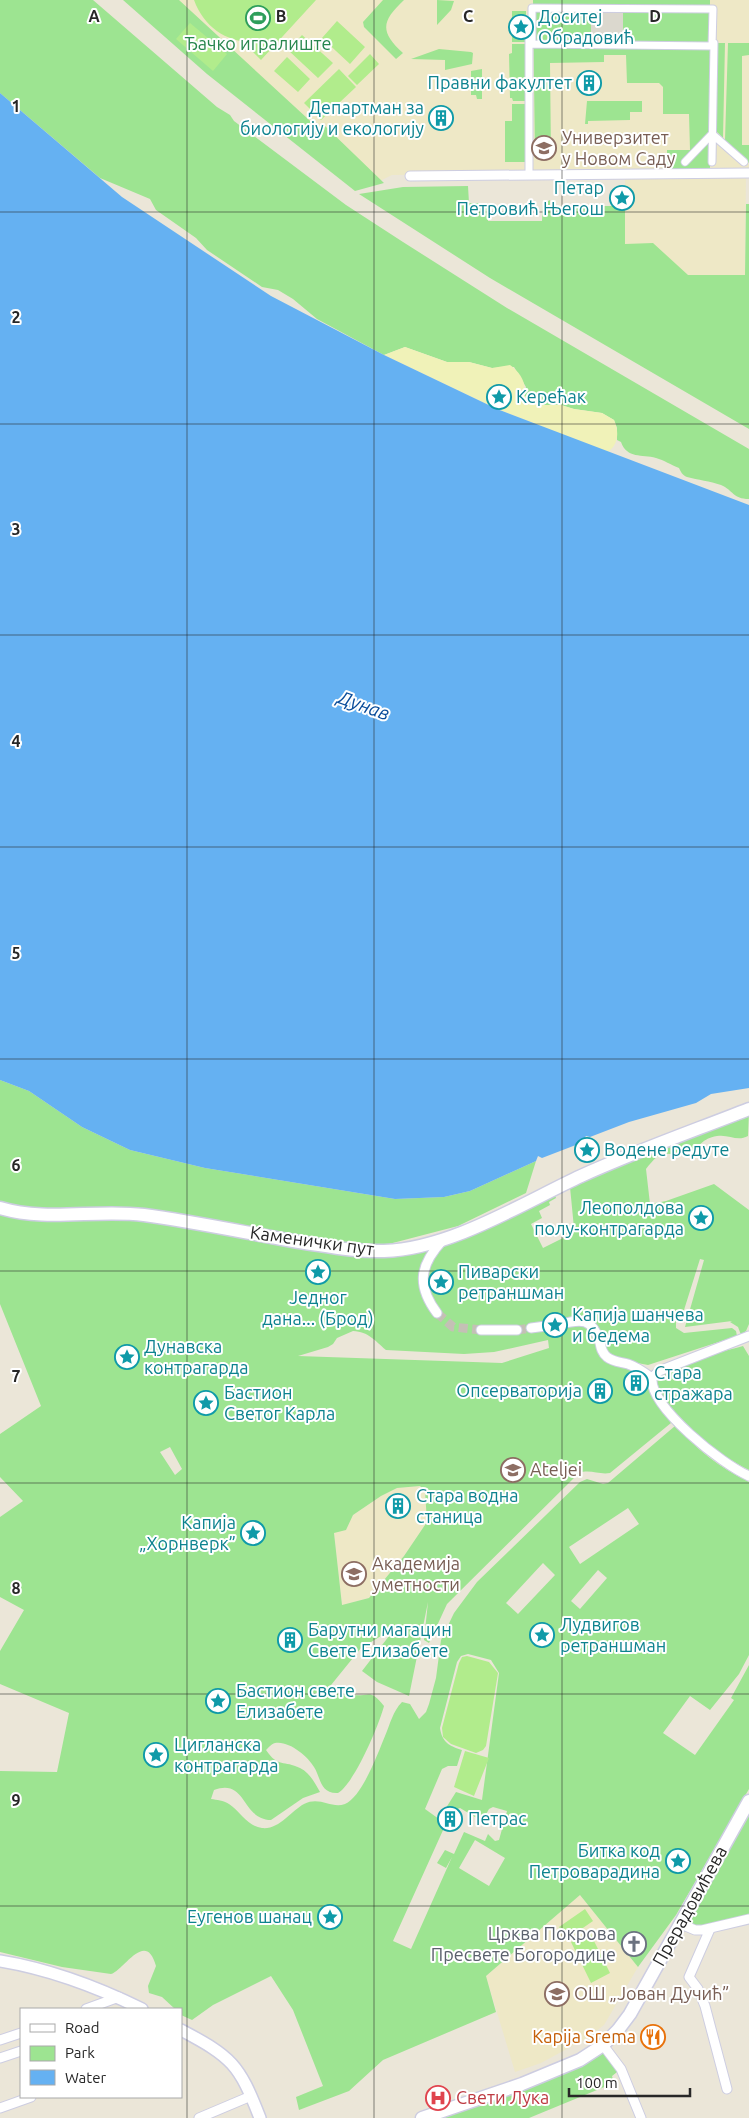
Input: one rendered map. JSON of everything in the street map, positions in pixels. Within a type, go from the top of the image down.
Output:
[{"type":"main road","name":"Каменички пут","points":[[0,1208],[26,1215],[41,1216],[99,1213],[142,1215],[362,1251],[401,1249],[445,1238],[515,1209],[623,1158],[749,1109]]},
{"type":"main road","name":"Прерадовићева","points":[[422,2118],[522,2084],[580,2060],[603,2044],[618,2030],[630,2014],[749,1801]]},
{"type":"street","points":[[529,0],[529,175]]},
{"type":"street","points":[[712,162],[714,0]]},
{"type":"street","points":[[530,10],[532,8],[623,8],[713,9],[714,11]]},
{"type":"street","points":[[530,43],[712,46],[713,43]]},
{"type":"street","points":[[712,134],[744,162]]},
{"type":"street","points":[[685,162],[712,134]]},
{"type":"street","points":[[410,176],[749,173]]},
{"type":"street","points":[[437,1314],[427,1300],[422,1286],[423,1274],[426,1262],[445,1238]]},
{"type":"street","points":[[531,1328],[578,1320],[588,1322],[596,1330],[602,1351],[606,1356],[636,1368],[652,1378],[654,1391],[676,1420],[726,1465],[749,1476]]},
{"type":"street","points":[[481,1330],[517,1330]]},
{"type":"street","points":[[652,1378],[659,1371],[749,1336]]},
{"type":"street","points":[[681,1924],[696,1930],[710,1929],[749,1919]]},
{"type":"street","points":[[710,1929],[689,1977],[698,1989],[705,2006],[728,2089]]},
{"type":"street","points":[[0,1961],[55,1974],[92,1986],[137,2008]]},
{"type":"street","points":[[89,2008],[119,1998]]},
{"type":"street","points":[[182,2031],[215,2049],[238,2069],[260,2118]]},
{"type":"street","points":[[0,2040],[20,2033]]},
{"type":"street","points":[[603,2044],[621,2069],[641,2118]]},
{"type":"street","points":[[0,2058],[20,2050]]},
{"type":"street","points":[[199,2118],[251,2096]]},
{"type":"street","points":[[0,2108],[28,2098]]},
{"type":"shaded area","name":"Универзитет у Новом Саду","points":[[175,0],[749,0],[749,169],[746,170],[745,275],[688,275],[625,244],[625,172],[392,175],[378,182]]},
{"type":"shaded area","points":[[591,8],[623,8],[623,45],[591,45]]},
{"type":"shaded area","points":[[420,1486],[425,1491],[427,1522],[404,1556],[369,1598],[342,1605],[334,1532],[346,1530],[353,1515],[381,1496],[397,1488]]},
{"type":"shaded area","name":"ОШ „Јован Дучић”","points":[[580,1895],[638,1967],[604,2025],[587,2038],[541,2063],[515,2072],[486,1976]]},
{"type":"green space","points":[[0,0],[93,0],[217,107],[230,115],[234,121],[346,205],[507,308],[749,449],[749,499],[740,498],[728,489],[713,482],[687,477],[679,468],[662,460],[636,455],[627,451],[621,442],[617,440],[617,428],[614,420],[602,413],[561,405],[542,405],[529,400],[524,395],[526,387],[514,367],[492,368],[469,362],[447,362],[405,347],[384,355],[317,319],[293,299],[278,290],[262,287],[207,250],[196,238],[156,210],[150,199],[100,178],[0,93]]},
{"type":"green space","points":[[123,0],[179,0],[320,130],[325,126],[384,183],[355,191],[207,74]]},
{"type":"green space","points":[[194,0],[316,0],[261,60],[253,52],[253,43],[225,36],[210,25],[203,18]]},
{"type":"green space","points":[[383,0],[404,0],[391,14],[386,26],[390,38],[403,53],[396,59],[364,27],[363,22]]},
{"type":"green space","points":[[437,0],[454,1],[451,10],[437,25]]},
{"type":"green space","points":[[533,0],[710,0],[710,169],[667,170],[667,150],[690,150],[689,114],[663,114],[663,87],[659,83],[627,83],[626,55],[604,55],[604,62],[550,63],[551,157],[535,158]]},
{"type":"green space","points":[[512,11],[526,11],[526,42],[512,42]]},
{"type":"green space","points":[[337,21],[365,47],[350,64],[322,38]]},
{"type":"green space","points":[[190,23],[227,54],[213,71],[176,39]]},
{"type":"green space","points":[[302,35],[333,63],[318,78],[288,50]]},
{"type":"green space","points":[[718,43],[725,43],[723,138],[715,130]]},
{"type":"green space","points":[[728,43],[749,43],[749,55],[742,56],[742,145],[749,145],[749,163],[725,140]]},
{"type":"green space","points":[[512,44],[526,44],[527,101],[513,101],[510,98],[509,54],[512,53]]},
{"type":"green space","points":[[439,49],[471,52],[473,53],[472,64],[445,70],[445,60],[411,59]]},
{"type":"green space","points":[[370,54],[379,64],[357,85],[348,76]]},
{"type":"green space","points":[[287,57],[310,79],[298,92],[274,71]]},
{"type":"green space","points":[[339,69],[356,87],[321,120],[304,103]]},
{"type":"green space","points":[[482,69],[482,99],[477,99],[476,95],[471,95],[471,71]]},
{"type":"green space","points":[[587,101],[642,101],[642,112],[630,112],[630,120],[588,121],[588,124],[585,124]]},
{"type":"green space","points":[[512,104],[527,104],[527,162],[505,162],[505,121],[512,121]]},
{"type":"green space","points":[[468,186],[469,203],[488,203],[488,221],[542,221],[543,204],[550,200],[550,206],[625,206],[625,244],[653,243],[688,275],[745,275],[746,204],[749,204],[749,429],[490,278],[359,194],[403,187]]},
{"type":"green space","points":[[0,1080],[29,1091],[82,1127],[130,1150],[205,1168],[395,1199],[444,1197],[470,1191],[536,1161],[526,1193],[458,1226],[385,1245],[342,1243],[152,1210],[99,1207],[42,1210],[25,1208],[0,1201]]},
{"type":"green space","points":[[749,1112],[748,1136],[744,1138],[712,1137],[687,1154],[661,1155],[646,1169],[650,1204],[666,1201],[714,1184],[749,1210],[749,1324],[746,1331],[741,1335],[738,1327],[730,1322],[732,1321],[685,1327],[704,1260],[700,1259],[684,1310],[681,1315],[676,1317],[676,1328],[684,1333],[732,1328],[736,1331],[737,1336],[648,1365],[632,1362],[671,1423],[610,1473],[579,1473],[447,1604],[429,1643],[424,1640],[428,1602],[409,1696],[377,1682],[362,1671],[396,1627],[361,1648],[327,1690],[351,1695],[369,1694],[376,1697],[384,1706],[365,1753],[344,1787],[338,1793],[328,1791],[322,1785],[311,1763],[302,1754],[291,1746],[275,1743],[266,1750],[270,1756],[278,1761],[304,1770],[320,1792],[303,1798],[271,1820],[261,1818],[254,1813],[233,1789],[214,1790],[211,1799],[227,1803],[252,1825],[262,1828],[274,1826],[299,1807],[310,1802],[340,1805],[351,1800],[369,1774],[396,1709],[402,1702],[410,1704],[419,1719],[426,1712],[436,1678],[441,1640],[454,1613],[477,1582],[580,1482],[587,1479],[603,1484],[608,1483],[675,1426],[709,1457],[728,1471],[749,1482],[749,1655],[739,1674],[710,1710],[690,1696],[663,1733],[695,1755],[734,1700],[731,1698],[749,1665],[749,1789],[676,1915],[638,1967],[580,1895],[486,1976],[496,2012],[383,2060],[349,2091],[299,2110],[296,2097],[323,2086],[293,2010],[271,1976],[213,2005],[192,2020],[182,2015],[182,2008],[174,2008],[162,1997],[149,1993],[148,1986],[156,1966],[152,1956],[147,1951],[141,1951],[111,1974],[62,1967],[0,1952],[0,1771],[57,1772],[69,1713],[0,1684],[0,1651],[24,1610],[0,1597],[0,1517],[23,1501],[0,1477],[0,1434],[41,1406],[0,1304],[0,1214],[118,1217],[387,1255],[555,1195],[556,1198],[549,1202],[550,1205],[539,1211],[542,1218],[531,1224],[543,1248],[567,1236],[566,1232],[574,1228],[570,1187],[592,1175]],"holes":[[[353,1331],[367,1335],[386,1350],[464,1354],[494,1352],[548,1340],[549,1348],[502,1363],[298,1356],[328,1347],[337,1338]],[[170,1447],[182,1469],[175,1475],[160,1452]],[[420,1486],[425,1491],[427,1522],[404,1556],[369,1598],[342,1605],[334,1533],[346,1530],[353,1515],[381,1496],[397,1488]],[[628,1508],[639,1524],[580,1564],[569,1547]],[[543,1563],[555,1575],[518,1614],[506,1603]],[[598,1570],[607,1578],[580,1609],[571,1601]],[[468,1654],[491,1660],[499,1673],[482,1800],[456,1792],[439,1819],[425,1809],[442,1769],[448,1766],[457,1766],[462,1750],[447,1743],[442,1737],[440,1728],[457,1662],[461,1656]],[[493,1807],[507,1811],[499,1840],[495,1841],[488,1834],[485,1841],[464,1832],[454,1854],[445,1850],[437,1863],[446,1868],[452,1857],[411,1949],[393,1941],[444,1828],[441,1826],[450,1808],[455,1810],[460,1808],[480,1820],[482,1814],[485,1816],[489,1809]],[[475,1840],[505,1858],[489,1886],[459,1868]]]},
{"type":"green space","points":[[743,1346],[749,1356],[749,1470],[735,1463],[710,1445],[675,1412],[655,1388],[660,1377],[676,1367],[699,1358]]},
{"type":"green space","points":[[467,1656],[489,1662],[498,1673],[486,1746],[483,1750],[476,1753],[451,1744],[443,1737],[442,1728],[459,1663],[462,1657]]},
{"type":"green space","points":[[465,1751],[489,1758],[474,1796],[454,1787]]},
{"type":"green space","points":[[749,1810],[749,1919],[695,1930],[689,1921]]},
{"type":"green space","points":[[585,1909],[593,1921],[567,1939],[559,1927]]},
{"type":"green space","points":[[590,1933],[610,1973],[591,1983],[571,1942]]},
{"type":"green space","points":[[603,2045],[621,2069],[612,2076],[614,2083],[529,2118],[435,2118]]},
{"type":"sand","name":"Керећак","points":[[405,347],[447,362],[469,362],[492,368],[510,365],[522,378],[524,395],[529,400],[542,405],[561,405],[602,413],[614,420],[617,429],[616,441],[608,452],[497,409],[384,355]]},
{"type":"water","name":"Дунав","points":[[0,93],[122,197],[271,296],[384,355],[497,409],[749,505],[749,1088],[711,1094],[696,1103],[629,1122],[590,1137],[586,1136],[581,1143],[542,1158],[538,1156],[536,1161],[470,1191],[444,1197],[395,1199],[205,1168],[130,1150],[82,1127],[29,1091],[0,1080]]},
{"type":"tunnel","points":[[437,1313],[453,1327],[481,1330]]},
{"type":"tunnel","points":[[517,1330],[531,1328]]},
{"type":"place","name":"Ђачко игралиште","points":[[258,18]]},
{"type":"place","name":"Доситеј Обрадовић","points":[[521,27]]},
{"type":"place","name":"Правни факултет","points":[[589,83]]},
{"type":"place","name":"Департман за биологију и екологију","points":[[441,118]]},
{"type":"place","name":"Универзитет у Новом Саду","points":[[544,148]]},
{"type":"place","name":"Петар Петровић Његош","points":[[622,198]]},
{"type":"place","name":"Керећак","points":[[499,397]]},
{"type":"place","name":"Водене редуте","points":[[587,1150]]},
{"type":"place","name":"Леополдова полу-контрагарда","points":[[701,1218]]},
{"type":"place","name":"Једног дана... (Брод)","points":[[318,1272]]},
{"type":"place","name":"Пиварски ретраншман","points":[[441,1282]]},
{"type":"place","name":"Капија шанчева и бедема","points":[[555,1325]]},
{"type":"place","name":"Дунавска контрагарда","points":[[127,1357]]},
{"type":"place","name":"Стара стражара","points":[[636,1383]]},
{"type":"place","name":"Опсерваторија","points":[[600,1391]]},
{"type":"place","name":"Бастион Светог Карла","points":[[206,1403]]},
{"type":"place","name":"Ateljei","points":[[513,1470]]},
{"type":"place","name":"Стара водна станица","points":[[398,1506]]},
{"type":"place","name":"Капија „Хорнверк”","points":[[253,1533]]},
{"type":"place","name":"Академија уметности","points":[[354,1574]]},
{"type":"place","name":"Лудвигов ретраншман","points":[[542,1635]]},
{"type":"place","name":"Барутни магацин Свете Елизабете","points":[[290,1640]]},
{"type":"place","name":"Бастион свете Елизабете","points":[[218,1701]]},
{"type":"place","name":"Цигланска контрагарда","points":[[156,1755]]},
{"type":"place","name":"Петрас","points":[[450,1819]]},
{"type":"place","name":"Битка код Петроварадина","points":[[678,1861]]},
{"type":"place","name":"Еугенов шанац","points":[[330,1917]]},
{"type":"place","name":"Црква Покрова Пресвете Богородице","points":[[634,1944]]},
{"type":"place","name":"ОШ „Јован Дучић”","points":[[557,1994]]},
{"type":"place","name":"Kapija Srema","points":[[653,2037]]},
{"type":"place","name":"Свети Лука","points":[[438,2098]]}]
